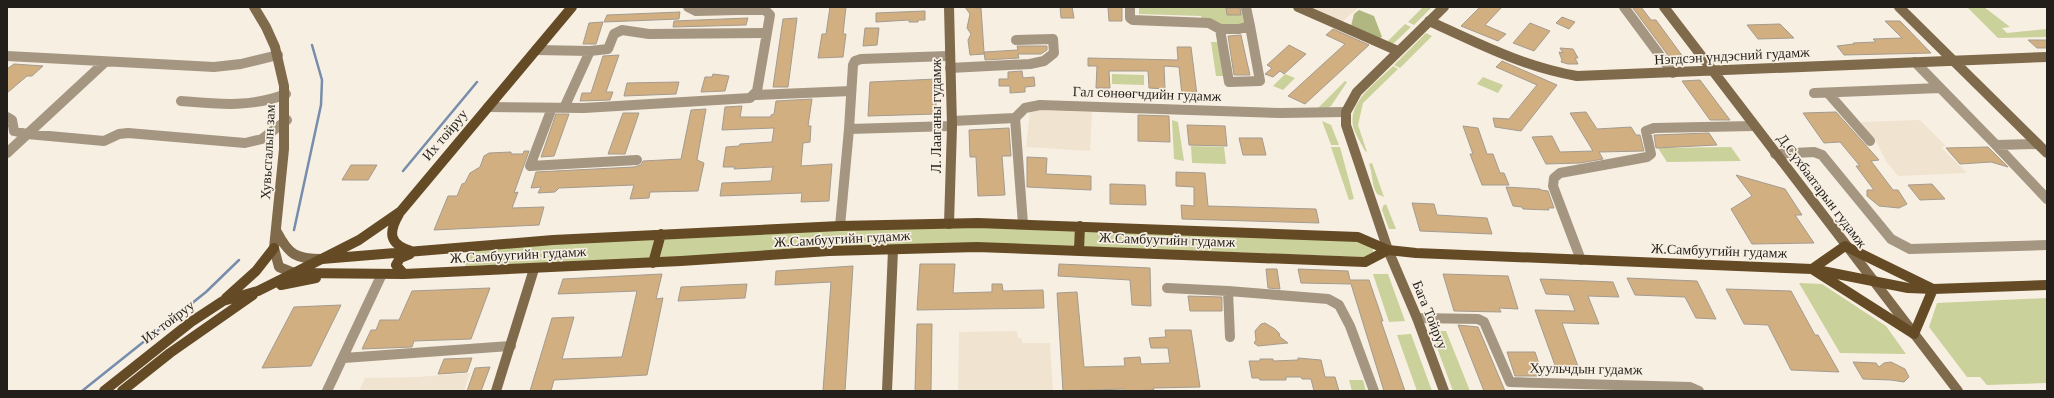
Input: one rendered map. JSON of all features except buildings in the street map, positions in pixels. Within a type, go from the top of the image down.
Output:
[{"type":"main road","name":"Хувьсгалын зам","points":[[254,7],[272,40],[278,55],[283,71],[286,94],[286,120],[277,232],[274,248]]},
{"type":"main road","name":"Их тойруу","points":[[104,391],[191,322],[223,301],[258,291],[294,274],[359,240],[401,211],[572,7]]},
{"type":"main road","name":"Л. Лааганы гудамж","points":[[949,7],[949,56],[952,123],[949,224]]},
{"type":"main road","points":[[1298,7],[1398,51]]},
{"type":"main road","points":[[1346,112],[1357,92],[1444,7]]},
{"type":"main road","name":"Д.Сүхбаатарын гудамж","points":[[1664,7],[1845,246],[1958,391]]},
{"type":"main road","points":[[1899,7],[2047,153]]},
{"type":"main road","name":"Нэгдсэн үндэсний гудамж","points":[[1429,21],[1534,67],[1560,74],[1577,76],[2047,57]]},
{"type":"main road","name":"Бага Тойруу","points":[[1346,112],[1346,125],[1388,250],[1417,318],[1444,391]]},
{"type":"main road","points":[[401,211],[392,228],[393,239],[399,246],[415,252]]},
{"type":"main road","name":"Ж.Самбуугийн гудамж","points":[[322,259],[504,243],[660,234],[840,226],[1023,224],[1358,236],[1388,250],[1416,253],[1812,269],[1908,288],[1933,289],[2047,285]]},
{"type":"main road","points":[[1079,250],[1080,226]]},
{"type":"main road","points":[[277,232],[286,251],[305,259],[322,259]]},
{"type":"main road","points":[[653,263],[660,234]]},
{"type":"main road","points":[[1845,246],[1933,289],[1914,334],[1812,269],[1845,246]]},
{"type":"main road","name":"Ж.Самбуугийн гудамж","points":[[294,274],[404,274],[534,269],[829,252],[977,247],[1364,262],[1388,250]]},
{"type":"main road","points":[[274,248],[279,267],[294,274]]},
{"type":"main road","points":[[223,301],[256,272],[274,248]]},
{"type":"main road","points":[[887,391],[893,250]]},
{"type":"main road","points":[[404,274],[397,268],[397,262],[404,256],[415,252]]},
{"type":"main road","points":[[496,391],[534,269]]},
{"type":"main road","points":[[258,291],[288,282],[348,273]]},
{"type":"main road","name":"Их тойруу","points":[[122,391],[170,353],[258,291]]},
{"type":"street","points":[[688,7],[696,11],[737,8],[762,10],[768,12],[770,15],[755,95]]},
{"type":"street","points":[[1130,7],[1130,18],[1133,20],[1209,23],[1220,29],[1239,29],[1250,26]]},
{"type":"street","points":[[1220,29],[1229,82],[1260,82],[1246,7]]},
{"type":"street","points":[[1624,7],[1673,73]]},
{"type":"street","points":[[536,50],[590,51],[608,49],[614,34],[622,30],[648,34],[766,33]]},
{"type":"street","points":[[950,68],[1030,64],[1044,61],[1054,53],[1053,39],[1016,40]]},
{"type":"street","points":[[564,108],[590,51]]},
{"type":"street","points":[[7,56],[221,67],[278,55]]},
{"type":"street","points":[[840,226],[853,65],[858,60],[949,56]]},
{"type":"street","points":[[7,153],[104,62]]},
{"type":"street","points":[[1915,62],[2047,199]]},
{"type":"street","points":[[1814,93],[1940,88]]},
{"type":"street","points":[[488,107],[564,108],[719,101],[746,99],[755,95],[851,90]]},
{"type":"street","points":[[1828,93],[1870,141]]},
{"type":"street","points":[[181,101],[250,104],[273,100],[286,94]]},
{"type":"street","name":"Гал сөнөөгчдийн гудамж","points":[[1015,118],[1019,111],[1026,106],[1040,105],[1281,113],[1346,112]]},
{"type":"street","points":[[552,108],[530,166],[637,160]]},
{"type":"street","points":[[7,117],[12,120],[14,131],[26,134],[104,141],[119,134],[128,133],[245,143],[262,139],[286,120]]},
{"type":"street","points":[[848,129],[1015,118],[1023,224]]},
{"type":"street","points":[[1581,260],[1553,186],[1554,178],[1560,173],[1647,157],[1651,154],[1651,148],[1646,131],[1654,128],[1754,126]]},
{"type":"street","points":[[1996,145],[2038,144]]},
{"type":"street","points":[[1776,154],[1814,152],[1822,155],[1892,239],[1902,246],[1917,250],[2047,245]]},
{"type":"street","points":[[327,391],[344,358],[382,274]]},
{"type":"street","points":[[1167,288],[1328,299],[1339,305],[1350,326],[1374,391]]},
{"type":"street","points":[[1228,291],[1230,337]]},
{"type":"street","name":"Хуульчдын гудамж","points":[[1417,318],[1478,319],[1484,322],[1510,382],[1519,387],[1659,385],[1690,387],[1699,391]]},
{"type":"street","points":[[344,358],[511,346]]},
{"type":"shaded area","points":[[1309,7],[1359,7],[1342,22]]},
{"type":"shaded area","points":[[1030,110],[1092,112],[1090,151],[1026,147]]},
{"type":"shaded area","points":[[1920,120],[1946,146],[1941,147],[1967,173],[1898,176],[1886,161],[1878,145],[1861,122]]},
{"type":"shaded area","points":[[1017,331],[1018,338],[1021,338],[1022,343],[1050,343],[1053,391],[958,391],[959,332]]},
{"type":"shaded area","points":[[470,373],[464,391],[359,391],[365,378],[416,377]]},
{"type":"green space","points":[[1139,7],[1242,7],[1247,25],[1219,24],[1202,20],[1201,16],[1139,14]]},
{"type":"green space","points":[[1423,7],[1432,7],[1414,25],[1408,22]]},
{"type":"green space","points":[[1967,7],[1984,7],[2010,27],[2002,28],[2007,33],[2047,29],[2047,37],[1998,38]]},
{"type":"green space","points":[[1359,10],[1374,16],[1382,37],[1380,38],[1351,26],[1354,14]]},
{"type":"green space","points":[[1405,24],[1411,27],[1394,43],[1385,44]]},
{"type":"green space","points":[[1426,33],[1432,36],[1400,68],[1394,65]]},
{"type":"green space","points":[[1211,42],[1219,42],[1225,76],[1216,76]]},
{"type":"green space","points":[[1393,66],[1398,69],[1363,103],[1358,125],[1367,152],[1358,138],[1353,126],[1355,108],[1372,85]]},
{"type":"green space","points":[[1112,74],[1144,75],[1144,85],[1112,84]]},
{"type":"green space","points":[[1285,74],[1295,78],[1283,90],[1273,86]]},
{"type":"green space","points":[[1483,77],[1503,85],[1498,93],[1477,84]]},
{"type":"green space","points":[[1345,81],[1347,82],[1331,106],[1328,108],[1318,108]]},
{"type":"green space","points":[[1172,120],[1178,122],[1184,161],[1174,159]]},
{"type":"green space","points":[[1322,121],[1331,125],[1339,145],[1331,145]]},
{"type":"green space","points":[[1191,146],[1224,147],[1226,164],[1192,163]]},
{"type":"green space","points":[[1331,147],[1340,147],[1354,199],[1349,200]]},
{"type":"green space","points":[[1731,147],[1741,161],[1667,162],[1658,148]]},
{"type":"green space","points":[[1372,163],[1384,197],[1377,194],[1375,190],[1369,164]]},
{"type":"green space","points":[[1386,204],[1396,229],[1389,229],[1382,210],[1383,206]]},
{"type":"green space","points":[[973,227],[1358,239],[1373,248],[1373,252],[1365,257],[1094,247],[635,259],[465,266],[470,252],[520,246],[812,231]]},
{"type":"green space","points":[[1373,274],[1388,274],[1405,321],[1389,322]]},
{"type":"green space","points":[[1799,283],[1822,284],[1886,326],[1906,354],[1840,353]]},
{"type":"green space","points":[[2047,298],[2047,383],[1987,385],[1980,377],[1967,377],[1929,327],[1937,303]]},
{"type":"green space","points":[[1434,331],[1446,331],[1470,391],[1453,391],[1432,334]]},
{"type":"green space","points":[[1411,334],[1432,391],[1417,391],[1397,335]]},
{"type":"green space","points":[[1349,380],[1363,380],[1366,391],[1352,391]]},
{"type":"waterway","points":[[294,230],[321,105],[322,80],[312,45]]},
{"type":"waterway","points":[[403,171],[477,82]]},
{"type":"waterway","points":[[82,391],[206,292],[239,260]]}]
